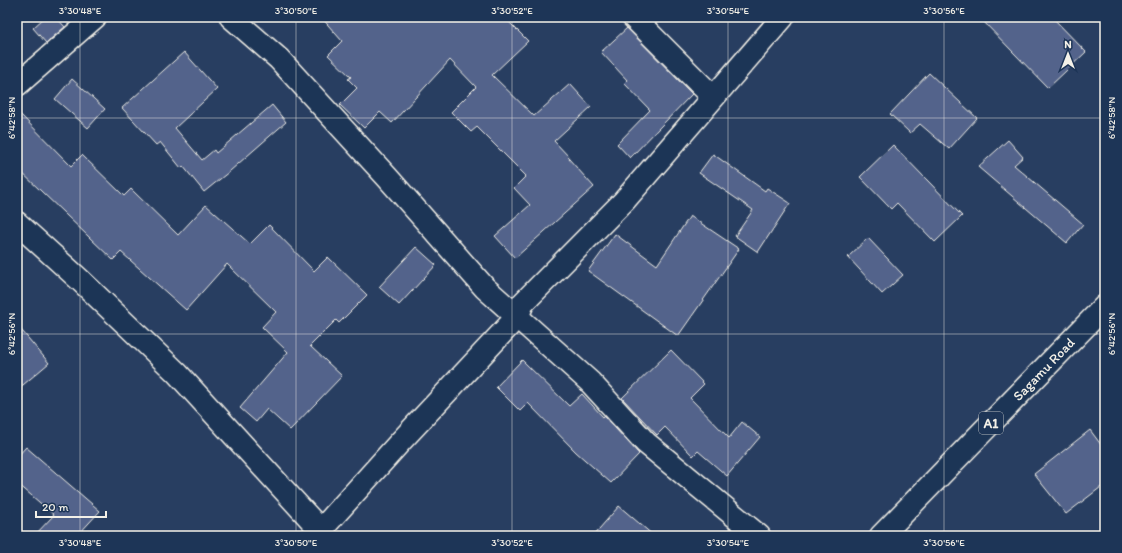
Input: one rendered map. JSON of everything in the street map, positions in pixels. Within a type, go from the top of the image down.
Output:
[{"type":"main road","points":[[17,85],[95,17]]},
{"type":"main road","points":[[231,17],[279,59],[387,177],[485,288],[590,382],[646,442],[759,536]]},
{"type":"main road","points":[[633,17],[713,97]]},
{"type":"main road","points":[[17,223],[80,280],[177,373],[324,533],[401,441],[517,317],[523,303],[624,201],[783,17]]},
{"type":"main road","name":"Sagamu Road","points":[[882,536],[1105,306]]},
{"type":"building","points":[[45,17],[56,17],[65,27],[46,43],[33,28]]},
{"type":"building","points":[[321,17],[504,17],[528,41],[492,75],[534,116],[570,84],[591,107],[554,141],[594,187],[515,258],[495,236],[530,205],[514,188],[526,176],[477,127],[471,132],[451,112],[476,87],[450,60],[392,123],[380,112],[364,128],[340,105],[357,88],[348,79],[351,77],[328,55],[342,41]]},
{"type":"building","points":[[979,17],[1052,17],[1086,52],[1048,88]]},
{"type":"building","points":[[627,28],[692,94],[630,158],[617,144],[650,110],[624,83],[627,80],[601,52]]},
{"type":"building","points":[[184,52],[217,89],[175,128],[202,160],[214,150],[216,153],[272,105],[286,122],[204,192],[183,166],[181,168],[160,142],[156,145],[122,108]]},
{"type":"building","points":[[929,73],[977,118],[949,149],[920,124],[910,133],[890,114]]},
{"type":"building","points":[[72,79],[105,109],[88,128],[55,99]]},
{"type":"building","points":[[17,111],[71,166],[82,155],[124,196],[131,189],[178,235],[206,205],[250,244],[269,225],[314,271],[328,257],[367,295],[339,323],[336,320],[310,346],[342,376],[290,430],[267,409],[256,422],[240,408],[288,352],[262,327],[276,312],[227,264],[186,310],[121,252],[113,260],[17,168]]},
{"type":"building","points":[[1008,140],[1023,157],[1014,165],[1083,224],[1067,243],[978,167]]},
{"type":"building","points":[[893,145],[962,216],[935,242],[897,203],[891,209],[860,177]]},
{"type":"building","points":[[713,154],[765,191],[767,188],[790,203],[758,252],[735,236],[753,210],[699,173]]},
{"type":"building","points":[[690,216],[739,249],[678,336],[588,271],[615,234],[657,265]]},
{"type":"building","points":[[868,238],[903,275],[882,294],[848,257]]},
{"type":"building","points":[[416,247],[436,265],[399,305],[379,287]]},
{"type":"building","points":[[17,325],[49,363],[17,390]]},
{"type":"building","points":[[671,350],[704,384],[690,398],[729,438],[742,422],[760,437],[727,476],[698,451],[693,456],[665,427],[657,435],[622,398]]},
{"type":"building","points":[[522,360],[569,406],[582,394],[639,454],[611,483],[576,452],[528,403],[520,411],[496,387]]},
{"type":"building","points":[[1090,430],[1105,450],[1105,484],[1066,514],[1034,474]]},
{"type":"building","points":[[26,447],[100,511],[77,536],[34,536],[54,515],[17,483],[17,457]]},
{"type":"building","points":[[619,506],[654,536],[593,536]]}]
